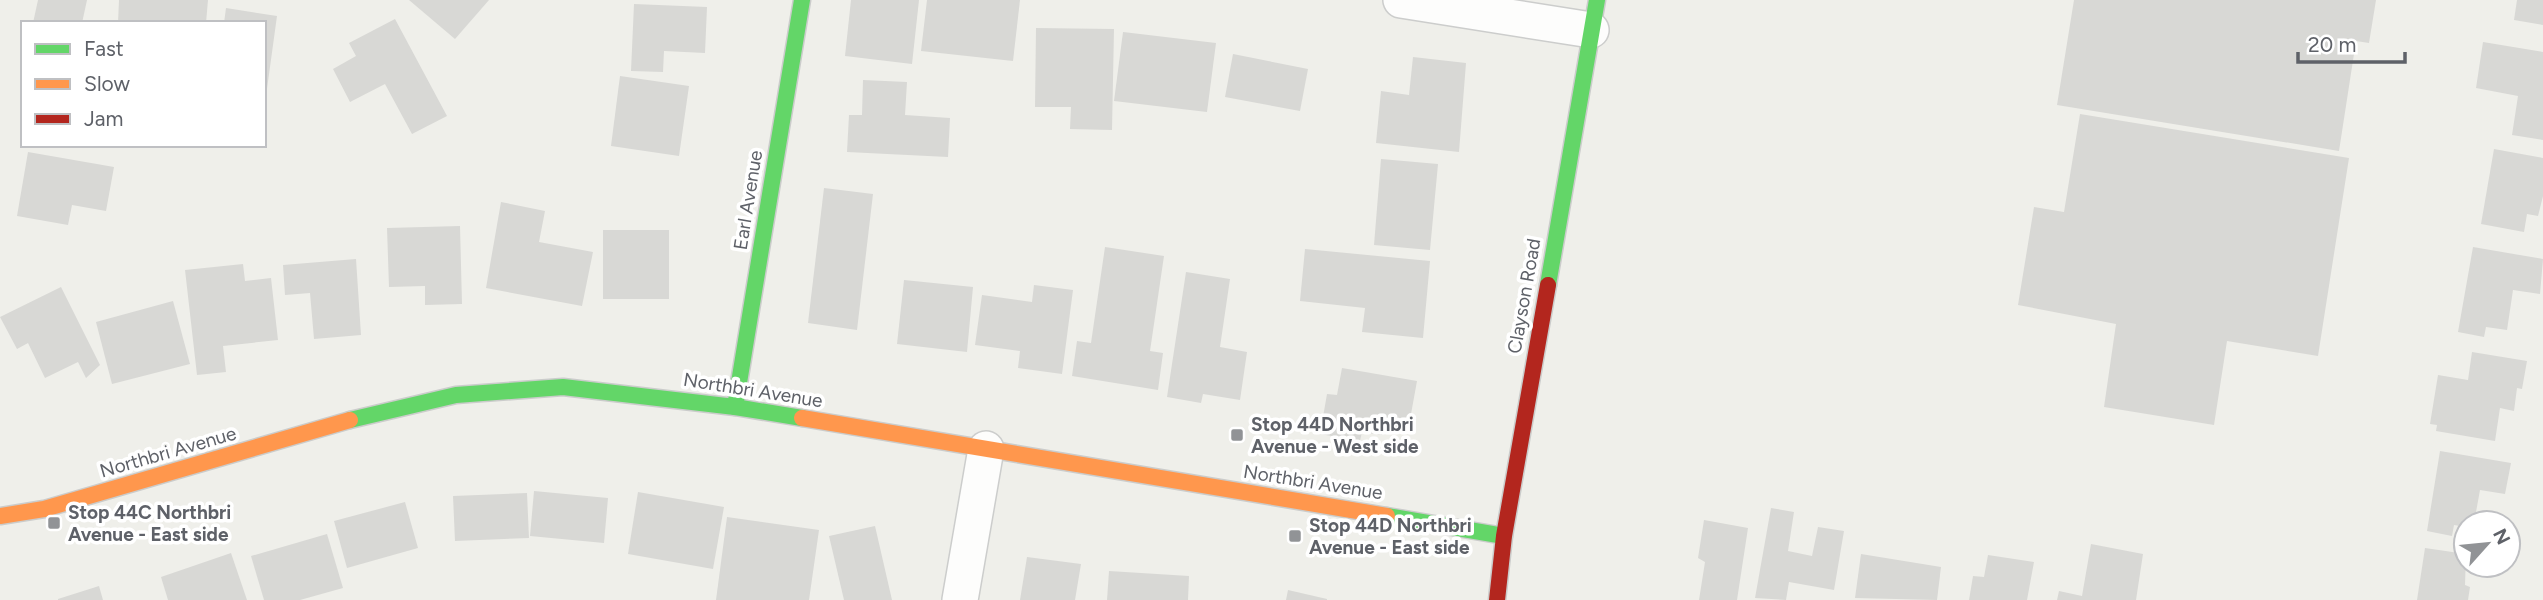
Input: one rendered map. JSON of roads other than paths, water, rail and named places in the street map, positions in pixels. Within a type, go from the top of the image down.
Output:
[{"type":"street","name":"Earl Avenue","points":[[735,407],[802,0]]},
{"type":"street","points":[[1401,0],[1594,15]]},
{"type":"street","name":"Clayson Road","points":[[1497,600],[1504,536],[1594,15]]},
{"type":"street","name":"Northbri Avenue","points":[[1,513],[44,509],[363,417],[456,395],[563,387],[735,407],[1504,536]]},
{"type":"street","points":[[960,600],[986,449]]},
{"type":"place","name":"Stop 44D Northbri Avenue - West side","points":[[1237,435]]},
{"type":"place","name":"Stop 44C Northbri Avenue - East side","points":[[54,523]]},
{"type":"place","name":"Stop 44D Northbri Avenue - East side","points":[[1295,536]]}]
